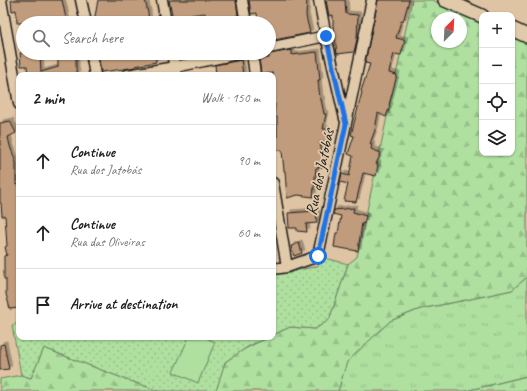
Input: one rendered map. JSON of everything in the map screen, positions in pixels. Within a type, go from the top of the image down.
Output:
[{"type":"street","points":[[1,0],[16,82]]},
{"type":"street","points":[[81,0],[84,16]]},
{"type":"street","points":[[162,0],[165,16]]},
{"type":"street","points":[[242,0],[245,16]]},
{"type":"street","points":[[319,0],[346,124]]},
{"type":"street","name":"Rua dos Jatobás","points":[[287,267],[318,256],[372,0]]},
{"type":"street","points":[[444,0],[479,15]]},
{"type":"street","points":[[515,30],[527,36]]},
{"type":"street","points":[[276,47],[326,36]]},
{"type":"street","points":[[92,60],[94,72]]},
{"type":"street","points":[[174,60],[176,71]]},
{"type":"street","points":[[164,72],[176,71],[216,60]]},
{"type":"street","points":[[253,60],[255,72]]},
{"type":"street","points":[[276,201],[287,267],[276,269]]},
{"type":"green space","points":[[412,0],[432,0],[459,12],[431,12],[431,48],[467,48],[467,15],[479,21],[479,156],[515,156],[515,37],[527,42],[527,277],[512,290],[420,309],[390,321],[347,362],[338,391],[214,391],[217,388],[224,364],[239,352],[263,340],[276,340],[276,334],[290,327],[315,329],[329,320],[348,264],[357,257]]},
{"type":"green space","points":[[321,257],[348,264],[329,320],[315,329],[290,327],[276,334],[276,274],[319,265]]},
{"type":"green space","points":[[527,277],[527,376],[466,391],[338,391],[346,362],[390,321],[420,309],[512,290]]},
{"type":"green space","points":[[16,324],[16,340],[262,340],[249,346],[225,362],[217,388],[214,391],[159,391],[44,348],[31,378],[21,375],[12,325]]},
{"type":"green space","points":[[188,340],[211,340],[215,342],[198,383],[173,372]]},
{"type":"green space","points":[[44,348],[159,391],[0,391],[0,379],[21,375],[31,378]]},
{"type":"green space","points":[[527,376],[527,391],[466,391]]},
{"type":"building","points":[[11,0],[62,0],[65,16],[16,16],[16,10],[12,11]]},
{"type":"building","points":[[98,0],[145,0],[148,16],[95,16]]},
{"type":"building","points":[[169,0],[236,0],[238,15],[206,16],[205,13],[190,16],[172,16]]},
{"type":"building","points":[[249,0],[307,0],[306,16],[310,33],[276,40],[276,16],[257,16],[257,13],[251,14]]},
{"type":"building","points":[[326,0],[345,0],[346,14],[358,15],[357,39],[354,52],[337,54],[333,28],[333,15],[329,16]]},
{"type":"building","points":[[378,0],[409,0],[403,22],[401,21],[396,38],[405,40],[401,55],[394,54],[389,72],[397,75],[390,106],[386,117],[378,113],[375,130],[370,144],[372,144],[371,149],[381,153],[376,164],[378,164],[376,176],[363,173],[356,202],[344,201],[348,184],[340,182],[342,174],[349,176],[353,156],[348,154],[354,136],[351,135],[361,91],[370,64],[365,63]]},
{"type":"building","points":[[292,50],[292,55],[317,52],[320,80],[318,80],[320,99],[324,114],[326,114],[323,129],[327,129],[329,141],[320,142],[324,167],[316,168],[313,197],[298,195],[287,198],[282,150],[276,150],[276,72],[261,72],[259,60],[276,60],[276,53]]},
{"type":"building","points":[[21,60],[40,60],[41,72],[28,72],[27,66],[21,66]]},
{"type":"building","points":[[58,60],[76,60],[76,72],[41,72],[58,67]]},
{"type":"building","points":[[99,60],[156,60],[156,62],[135,67],[101,72]]},
{"type":"building","points":[[241,60],[243,72],[216,72],[215,65]]},
{"type":"building","points":[[10,121],[16,133],[8,137],[16,163],[16,308],[10,309],[6,294],[6,279],[4,279],[4,256],[7,255],[5,247],[7,246],[5,216],[2,216],[0,203],[0,123]]},
{"type":"building","points":[[354,208],[353,212],[366,216],[364,224],[362,223],[358,251],[334,247],[341,216],[333,214],[334,210]]},
{"type":"building","points":[[316,211],[317,223],[306,224],[307,232],[297,231],[297,228],[289,228],[288,213]]},
{"type":"building","points":[[299,243],[302,253],[294,256],[291,246]]},
{"type":"building","points":[[4,344],[9,369],[0,370],[0,345]]},
{"type":"route","points":[[318,256],[346,124],[326,36]]}]
